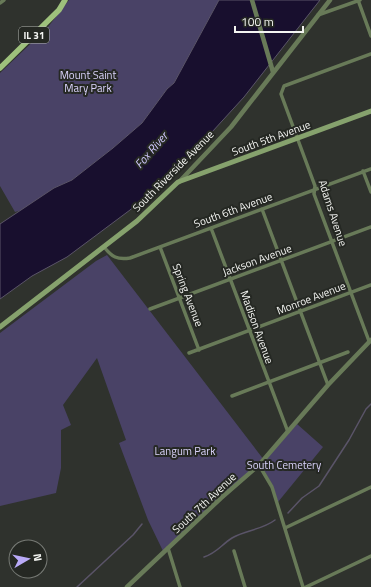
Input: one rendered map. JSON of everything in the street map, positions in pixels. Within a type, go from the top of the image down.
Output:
[{"type":"main road","name":"IL 31","points":[[0,68],[59,10],[65,0]]},
{"type":"main road","name":"South 5th Avenue","points":[[178,182],[371,111]]},
{"type":"main road","name":"South Riverside Avenue","points":[[0,327],[104,247],[137,220],[178,182]]},
{"type":"street","points":[[0,3],[4,0]]},
{"type":"street","points":[[252,0],[273,72]]},
{"type":"street","name":"South Riverside Avenue","points":[[178,182],[231,127],[316,16],[330,0]]},
{"type":"street","points":[[316,16],[359,0],[371,36]]},
{"type":"street","name":"Adams Avenue","points":[[370,340],[350,292],[332,242],[315,186],[281,94],[284,86],[371,54]]},
{"type":"street","name":"South 6th Avenue","points":[[104,247],[113,257],[121,259],[130,258],[371,169]]},
{"type":"street","points":[[364,171],[371,192]]},
{"type":"street","points":[[262,209],[318,362],[328,385]]},
{"type":"street","name":"Jackson Avenue","points":[[150,310],[371,227]]},
{"type":"street","name":"Madison Avenue","points":[[211,228],[288,432]]},
{"type":"street","name":"Spring Avenue","points":[[160,247],[199,350]]},
{"type":"street","name":"Monroe Avenue","points":[[189,353],[371,284]]},
{"type":"street","name":"South 7th Avenue","points":[[127,587],[221,498],[259,465],[328,385],[370,340]]},
{"type":"street","points":[[232,396],[318,362],[348,352]]},
{"type":"street","points":[[259,465],[272,487],[303,587]]},
{"type":"street","points":[[285,528],[371,487]]},
{"type":"street","points":[[168,548],[180,587]]},
{"type":"street","points":[[234,551],[245,587]]},
{"type":"street","points":[[306,587],[371,556]]},
{"type":"green space","name":"Mount Saint Mary Park","points":[[69,0],[219,0],[174,83],[167,89],[142,123],[72,180],[54,188],[22,210],[15,212],[0,186],[0,73],[48,27]]},
{"type":"green space","name":"Langum Park","points":[[107,255],[264,460],[163,551],[148,520],[119,443],[126,440],[97,358],[63,405],[71,425],[61,430],[61,468],[56,493],[0,506],[0,333],[96,261]]},
{"type":"green space","name":"South Cemetery","points":[[297,424],[323,447],[278,502],[273,486],[261,465]]},
{"type":"water","name":"Fox River","points":[[219,0],[320,0],[244,97],[180,167],[130,210],[67,257],[32,276],[0,299],[0,224],[54,188],[72,180],[142,123],[167,89],[174,83]]},
{"type":"waterway","points":[[288,513],[302,498],[319,486],[349,440],[366,409],[371,404]]},
{"type":"waterway","points":[[204,557],[219,549],[237,535],[265,526],[275,520]]},
{"type":"waterway","points":[[77,587],[133,535],[142,524]]}]
